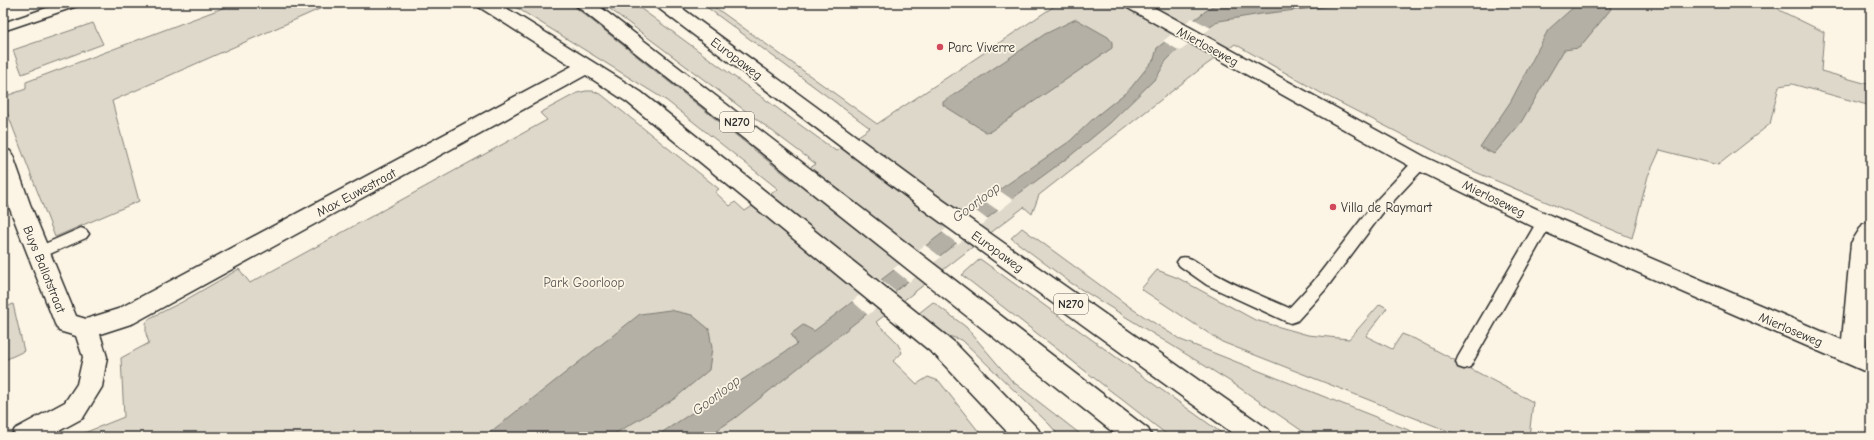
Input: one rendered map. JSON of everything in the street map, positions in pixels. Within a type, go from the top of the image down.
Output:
[{"type":"street","points":[[485,3],[634,97],[945,349],[1029,437]]},
{"type":"street","name":"N270","points":[[584,3],[1139,437]]},
{"type":"street","name":"Europaweg","points":[[663,3],[936,207],[1259,437]]},
{"type":"street","name":"Mierloseweg","points":[[1132,3],[1420,162],[1544,222],[1862,359]]},
{"type":"street","name":"Max Euwestraat","points":[[86,329],[126,316],[586,67]]},
{"type":"street","name":"Buys Ballotstraat","points":[[3,156],[38,253],[67,324],[86,329]]},
{"type":"street","points":[[1862,359],[1862,244],[1871,230]]},
{"type":"street","points":[[24,437],[74,410],[89,387],[95,357],[86,329]]},
{"type":"lane","points":[[3,27],[73,3]]},
{"type":"lane","points":[[1185,262],[1213,281],[1291,316],[1319,286],[1379,207],[1420,162]]},
{"type":"lane","points":[[1464,362],[1544,222]]},
{"type":"lane","points":[[38,253],[81,234]]},
{"type":"green space","points":[[236,3],[333,3],[112,101],[139,201],[55,237],[3,102],[3,97],[26,89],[26,82]]},
{"type":"green space","name":"Park Goorloop","points":[[509,3],[570,3],[792,180],[816,164],[602,3],[633,3],[836,151],[870,128],[701,3],[709,3],[877,124],[1059,3],[1772,3],[1781,11],[1824,32],[1821,71],[1871,85],[1871,106],[1792,84],[1779,86],[1770,124],[1718,165],[1660,150],[1648,176],[1632,238],[1473,171],[1319,92],[1235,44],[1199,70],[1039,195],[1032,214],[1024,207],[876,322],[900,348],[902,353],[893,361],[917,384],[928,377],[939,381],[983,437],[74,437],[124,417],[121,358],[149,343],[146,334],[146,323],[150,318],[182,302],[239,269],[250,283],[547,120],[540,113],[577,93],[593,91],[602,95],[719,189],[715,192],[730,206],[735,202],[745,211],[778,189],[667,101]]},
{"type":"green space","points":[[93,23],[103,44],[22,74],[13,50]]},
{"type":"green space","points":[[1022,228],[1134,310],[1181,340],[1426,437],[1311,437],[1231,382],[1071,283],[1011,238]]},
{"type":"green space","points":[[980,259],[1227,437],[1170,437],[962,275]]},
{"type":"green space","points":[[1157,270],[1178,278],[1255,320],[1308,335],[1349,339],[1380,304],[1387,308],[1366,336],[1392,349],[1402,334],[1415,339],[1533,402],[1529,437],[1463,437],[1222,342],[1141,289]]},
{"type":"green space","points":[[933,302],[966,327],[1012,381],[1084,437],[1060,437],[1050,425],[962,340],[941,334],[919,313]]},
{"type":"green space","points":[[13,304],[24,351],[3,361],[3,309]]},
{"type":"shaded area","points":[[1357,3],[1261,14],[1219,21],[1174,53],[1166,61],[1157,77],[1110,123],[1070,156],[1013,198],[735,418],[707,437],[655,437],[797,344],[791,334],[803,325],[814,331],[999,190],[1070,141],[1095,117],[1129,90],[1154,59],[1157,48],[1215,4]]},
{"type":"shaded area","points":[[1578,3],[1609,3],[1611,9],[1579,48],[1564,50],[1520,124],[1494,154],[1480,147],[1511,101],[1548,30]]},
{"type":"shaded area","points":[[1076,19],[1108,37],[1112,42],[1112,48],[991,131],[986,132],[943,105],[943,102],[1045,34]]},
{"type":"shaded area","points":[[670,310],[692,315],[709,329],[712,348],[709,370],[674,399],[609,437],[484,437],[640,314]]},
{"type":"pier","points":[[1192,18],[1211,28],[1180,51],[1163,41]]},
{"type":"pier","points":[[997,189],[1013,200],[999,211],[983,200]]},
{"type":"pier","points":[[972,208],[988,220],[958,244],[942,232]]},
{"type":"pier","points":[[925,245],[941,257],[909,282],[893,269]]},
{"type":"pier","points":[[880,279],[896,292],[868,315],[852,301]]},
{"type":"place","name":"Parc Viverre","points":[[940,47]]},
{"type":"place","name":"Villa de Raymart","points":[[1333,207]]},
{"type":"water label","name":"Goorloop","points":[[976,202]]},
{"type":"water label","name":"Goorloop","points":[[716,395]]}]
